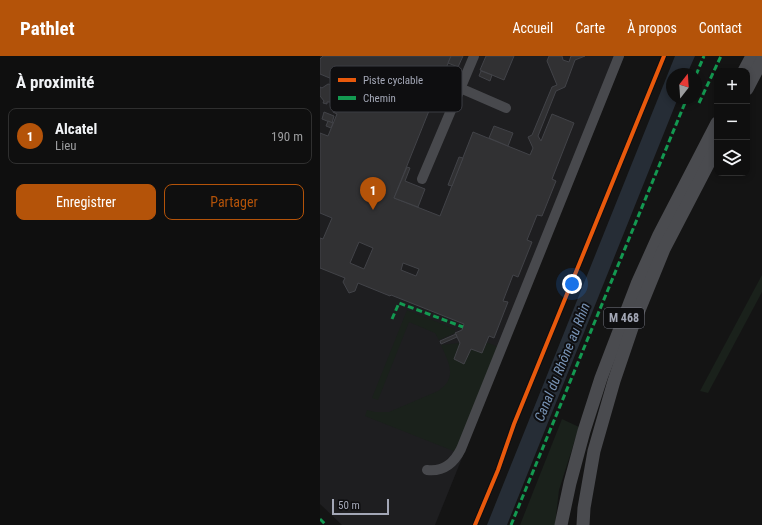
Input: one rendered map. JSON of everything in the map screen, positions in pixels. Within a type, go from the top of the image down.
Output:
[{"type":"main road","points":[[746,68],[752,56]]},
{"type":"main road","points":[[750,83],[762,60]]},
{"type":"main road","name":"M 468","points":[[561,525],[570,483],[584,431],[601,378],[637,284],[659,235],[714,129]]},
{"type":"main road","name":"M 468","points":[[583,525],[584,508],[594,450],[614,381],[633,325],[664,249],[714,153]]},
{"type":"lane","points":[[462,83],[474,56]]},
{"type":"lane","points":[[427,470],[437,470],[448,466],[457,458],[619,56]]},
{"type":"lane","points":[[462,89],[506,108]]},
{"type":"lane","points":[[422,179],[450,112]]},
{"type":"shaded area","points":[[320,56],[624,56],[435,525],[342,525],[320,504]]},
{"type":"shaded area","points":[[762,275],[762,292],[708,393],[700,391]]},
{"type":"shaded area","points":[[407,310],[455,329],[455,333],[439,340],[435,333],[409,322],[378,400],[372,398]]},
{"type":"shaded area","points":[[486,342],[498,347],[456,452],[365,416],[367,410],[375,412],[389,412],[438,391],[444,386],[448,381],[450,370],[447,358],[441,345],[460,343],[454,359],[464,363],[471,349],[482,353]]},
{"type":"shaded area","points":[[562,419],[579,427],[559,490],[555,525],[520,525]]},
{"type":"water","points":[[675,56],[695,56],[690,68],[670,68]]},
{"type":"water","name":"Canal du Rhône au Rhin","points":[[666,78],[666,104],[676,104],[507,525],[487,525]]},
{"type":"building","points":[[323,56],[451,56],[447,66],[330,66],[330,78],[320,74],[320,59]]},
{"type":"building","points":[[451,56],[463,56],[458,66],[448,63]]},
{"type":"building","points":[[486,56],[514,56],[504,80],[480,70]]},
{"type":"building","points":[[549,56],[562,56],[563,60],[569,62],[571,56],[585,56],[575,60],[565,87],[556,91],[538,136],[541,141],[552,114],[574,123],[552,179],[556,181],[542,216],[537,215],[527,240],[532,242],[518,277],[513,275],[503,301],[508,302],[494,338],[489,336],[482,353],[471,349],[464,364],[454,359],[460,343],[455,333],[462,330],[464,324],[358,283],[355,291],[349,293],[343,282],[345,278],[320,268],[320,238],[323,239],[332,218],[320,213],[320,133],[328,136],[337,114],[333,112],[429,112],[394,198],[440,216],[473,132],[530,155],[533,148],[528,137],[532,135],[552,87],[557,85],[547,61]],"holes":[[[359,242],[373,248],[364,269],[350,263]],[[403,263],[419,269],[416,276],[401,270]]]},
{"type":"building","points":[[481,71],[492,75],[490,81],[479,76]]},
{"type":"building","points":[[330,84],[330,102],[327,102],[327,104],[323,103],[324,101],[320,96],[320,87],[322,88]]},
{"type":"building","points":[[324,112],[334,116],[332,123],[322,119]]},
{"type":"building","points":[[328,121],[333,123],[331,128],[326,126]]},
{"type":"building","points":[[494,126],[513,133],[508,146],[489,138]]},
{"type":"building","points":[[459,157],[463,158],[452,186],[448,185]]},
{"type":"building","points":[[407,167],[410,168],[405,181],[425,189],[418,207],[394,198]]},
{"type":"building","points":[[456,334],[457,337],[441,344],[440,341]]},
{"type":"marked path","points":[[699,68],[704,56]]},
{"type":"marked path","points":[[702,97],[721,56]]},
{"type":"marked path","points":[[511,525],[685,104]]},
{"type":"marked path","points":[[392,319],[399,303],[463,327]]},
{"type":"marked path","points":[[320,519],[326,525]]},
{"type":"cycle path","points":[[475,525],[498,470],[514,424],[664,56]]},
{"type":"place","name":"Alcatel","points":[[373,210]]}]
